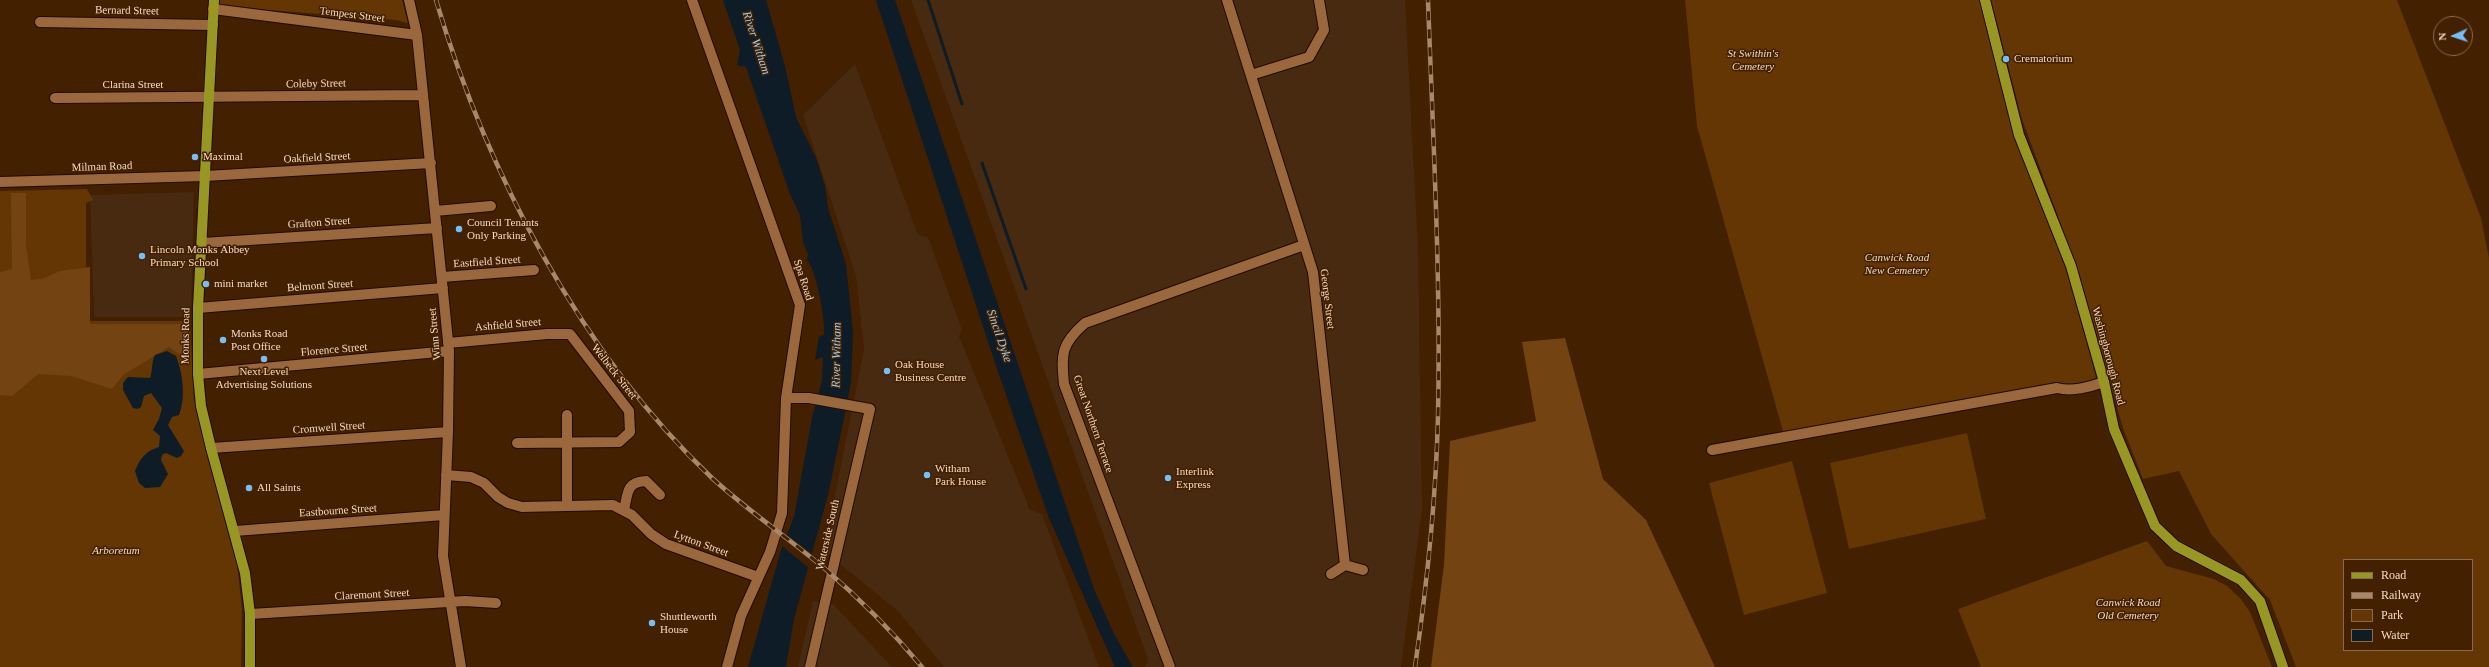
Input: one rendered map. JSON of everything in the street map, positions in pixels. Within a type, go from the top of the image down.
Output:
[{"type":"main road","name":"Washingborough Road","points":[[1985,0],[2019,135],[2071,266],[2104,382],[2114,429],[2155,526],[2176,546],[2241,580],[2260,601],[2283,667]]},
{"type":"main road","name":"Monks Road","points":[[214,5],[198,308],[198,374],[201,406],[245,572],[250,614],[250,667]]},
{"type":"street","name":"Winn Street","points":[[409,0],[417,35],[431,163],[448,347],[448,432],[443,556],[461,667]]},
{"type":"street","name":"Spa Road","points":[[692,0],[800,305],[786,398],[784,503],[773,543],[741,616],[727,667]]},
{"type":"street","name":"George Street","points":[[1227,0],[1313,272],[1345,565]]},
{"type":"street","points":[[1251,75],[1309,57],[1324,30],[1319,0]]},
{"type":"street","name":"Tempest Street","points":[[214,5],[417,35]]},
{"type":"street","name":"Bernard Street","points":[[40,22],[212,25]]},
{"type":"street","name":"Coleby Street","points":[[210,97],[423,95]]},
{"type":"street","name":"Clarina Street","points":[[55,98],[210,97]]},
{"type":"street","name":"Oakfield Street","points":[[205,176],[431,163]]},
{"type":"street","name":"Milman Road","points":[[0,182],[205,176]]},
{"type":"street","points":[[435,211],[491,206]]},
{"type":"street","name":"Grafton Street","points":[[202,243],[437,228]]},
{"type":"street","name":"Great Northern Terrace","points":[[1170,667],[1064,384],[1061,357],[1070,336],[1085,323],[1304,245]]},
{"type":"street","name":"Eastfield Street","points":[[442,277],[534,270]]},
{"type":"street","name":"Belmont Street","points":[[198,308],[443,288]]},
{"type":"street","name":"Ashfield Street","points":[[448,347],[547,334],[570,334]]},
{"type":"street","name":"Welbeck Street","points":[[567,443],[619,442],[630,432],[629,411],[570,334]]},
{"type":"street","name":"Florence Street","points":[[198,374],[448,347]]},
{"type":"street","points":[[1712,450],[2057,388],[2065,390],[2085,388],[2104,382]]},
{"type":"street","name":"Waterside South","points":[[786,398],[809,398],[870,409],[810,667]]},
{"type":"street","points":[[567,414],[567,505]]},
{"type":"street","name":"Cromwell Street","points":[[211,448],[448,432]]},
{"type":"street","points":[[517,443],[567,443]]},
{"type":"street","name":"Lytton Street","points":[[446,475],[471,477],[484,483],[498,497],[508,503],[522,507],[613,505],[624,510],[651,534],[666,544],[758,576]]},
{"type":"street","points":[[624,510],[630,486],[636,482],[646,481],[660,495]]},
{"type":"street","name":"Eastbourne Street","points":[[234,531],[444,515]]},
{"type":"street","points":[[1331,574],[1345,565],[1363,570]]},
{"type":"street","name":"Claremont Street","points":[[250,614],[450,602],[496,603]]},
{"type":"shaded area","points":[[911,0],[1405,0],[1418,249],[1422,510],[1401,667],[1146,667],[1148,659]]},
{"type":"shaded area","points":[[855,64],[918,235],[928,237],[962,330],[959,336],[1030,510],[1042,514],[1099,667],[944,667],[898,611],[824,551],[864,349],[856,276],[803,115]]},
{"type":"shaded area","name":"Lincoln Monks Abbey Primary School","points":[[194,192],[191,317],[94,317],[90,195]]},
{"type":"shaded area","points":[[11,193],[26,193],[26,245],[31,280],[42,279],[60,271],[90,267],[90,324],[188,324],[188,361],[169,347],[123,375],[112,389],[71,376],[38,374],[12,396],[0,395],[0,272],[12,269]]},
{"type":"shaded area","points":[[1565,338],[1603,479],[1646,520],[1715,667],[1431,667],[1444,565],[1450,441],[1536,421],[1522,342]]},
{"type":"shaded area","points":[[813,601],[833,604],[892,667],[798,667]]},
{"type":"green space","points":[[218,0],[402,0],[408,23],[396,20],[218,6]]},
{"type":"green space","name":"Canwick Road New Cemetery","points":[[1685,0],[1985,0],[2016,140],[2069,275],[2096,378],[2056,393],[1786,442],[1697,126]]},
{"type":"green space","points":[[1991,0],[2397,0],[2481,218],[2489,258],[2489,667],[2296,667],[2270,600],[2211,534],[2179,471],[2143,479],[2123,428],[2073,257],[2022,119]]},
{"type":"green space","name":"Arboretum","points":[[87,189],[93,200],[86,203],[86,316],[47,321],[190,321],[194,402],[203,396],[236,556],[242,608],[241,667],[0,667],[0,191]]},
{"type":"green space","points":[[1967,433],[1986,519],[1849,549],[1830,463]]},
{"type":"green space","points":[[1792,461],[1827,593],[1744,615],[1709,483]]},
{"type":"green space","name":"Canwick Road Old Cemetery","points":[[2147,541],[2166,566],[2214,579],[2227,586],[2241,599],[2250,612],[2272,667],[1981,667],[1958,609]]},
{"type":"water","name":"River Witham","points":[[723,0],[766,0],[785,66],[796,117],[816,158],[825,186],[828,208],[846,264],[853,332],[851,382],[844,418],[828,495],[794,619],[786,667],[748,667],[781,550],[794,517],[812,418],[822,381],[823,357],[815,360],[819,337],[824,335],[824,328],[820,296],[814,274],[807,260],[808,254],[803,242],[800,215],[790,194],[746,67],[737,65],[740,50]]},
{"type":"water","name":"Sincil Dyke","points":[[876,0],[895,0],[1094,589],[1114,634],[1133,667],[1115,667],[1049,518],[995,363]]},
{"type":"water","points":[[167,351],[176,356],[183,386],[179,415],[172,417],[168,425],[184,451],[181,456],[177,458],[166,453],[162,455],[161,460],[168,474],[160,487],[145,488],[139,483],[135,471],[139,462],[144,456],[150,451],[159,447],[160,436],[153,430],[159,419],[162,408],[151,393],[144,396],[141,407],[138,409],[133,408],[123,390],[123,383],[128,377],[150,378],[155,355]]},
{"type":"pier","points":[[785,533],[813,555],[810,569],[782,546]]},
{"type":"waterway","points":[[928,0],[962,104]]},
{"type":"waterway","points":[[982,163],[1026,289]]},
{"type":"railway","points":[[436,0],[457,65],[482,130],[511,194],[544,257],[580,317],[620,375],[664,429],[712,478],[837,579],[887,628],[922,667]]},
{"type":"railway","points":[[1415,667],[1430,542],[1438,416],[1439,364],[1437,260],[1428,0]]},
{"type":"place","name":"Crematorium","points":[[2006,59]]},
{"type":"place","name":"Maximal","points":[[195,157]]},
{"type":"place","name":"Council Tenants Only Parking","points":[[459,229]]},
{"type":"place","name":"Lincoln Monks Abbey Primary School","points":[[142,256]]},
{"type":"place","name":"mini market","points":[[206,284]]},
{"type":"place","name":"Monks Road Post Office","points":[[223,340]]},
{"type":"place","name":"Next Level Advertising Solutions","points":[[264,359]]},
{"type":"place","name":"Oak House Business Centre","points":[[887,371]]},
{"type":"place","name":"Witham Park House","points":[[927,475]]},
{"type":"place","name":"Interlink Express","points":[[1168,478]]},
{"type":"place","name":"All Saints","points":[[249,488]]},
{"type":"place","name":"Shuttleworth House","points":[[652,623]]},
{"type":"park label","name":"St Swithin's Cemetery","points":[[1753,60]]}]
